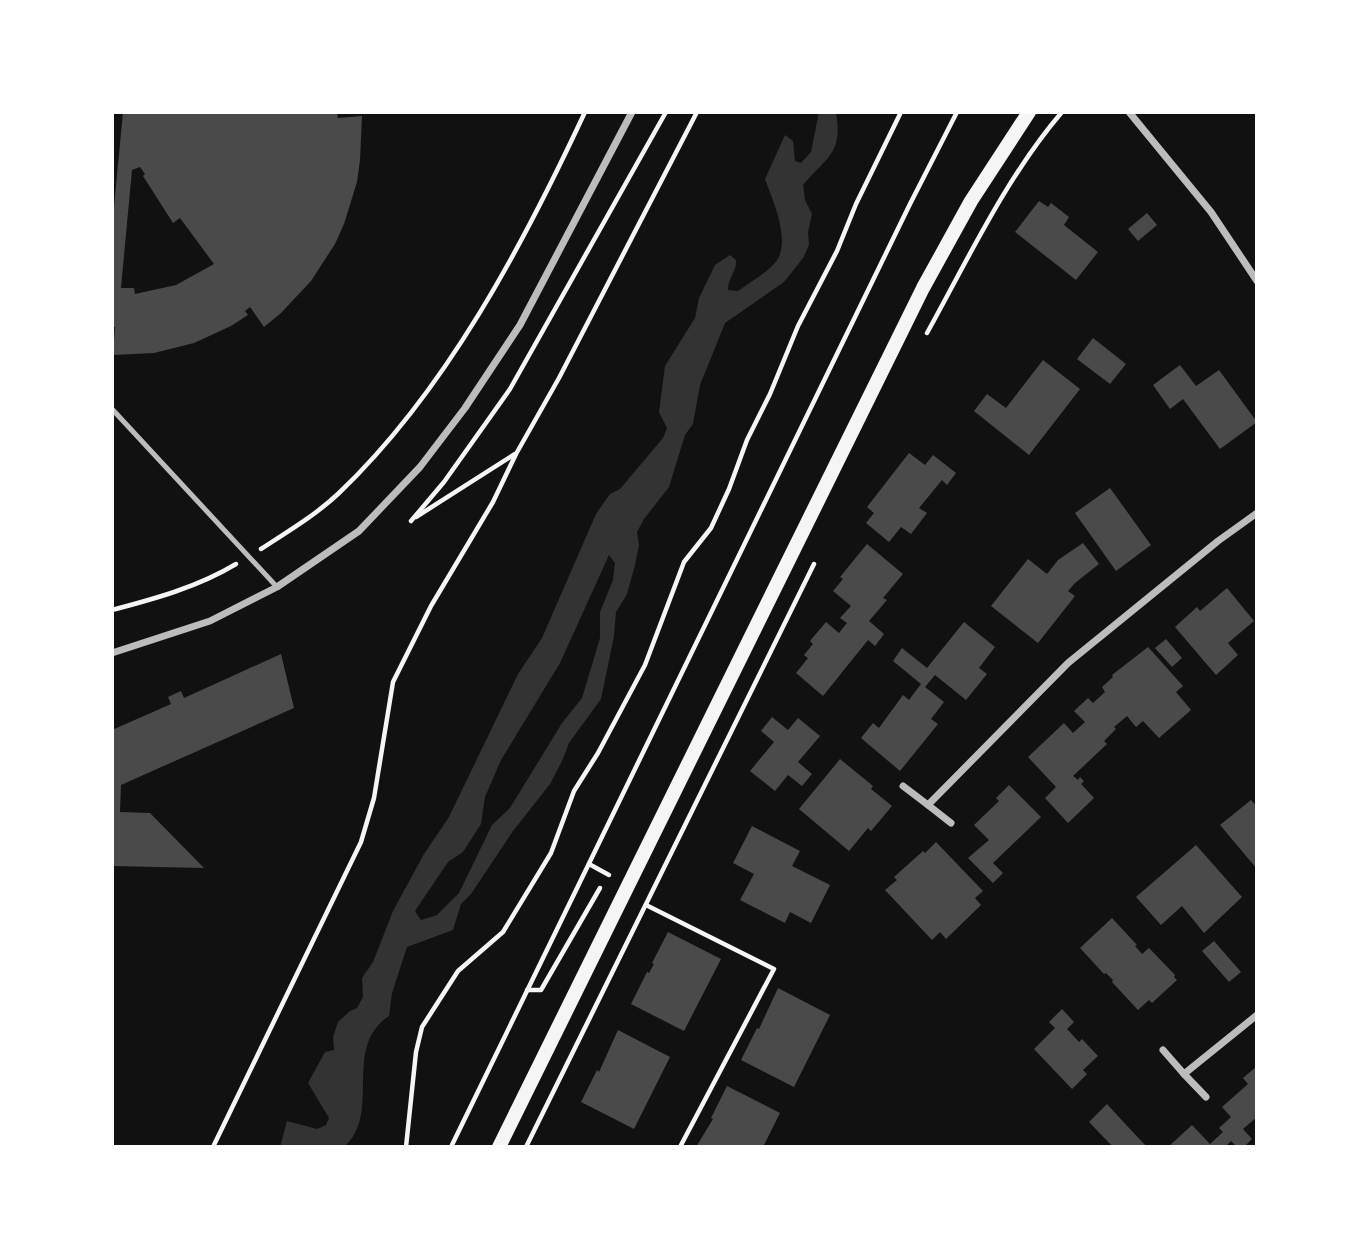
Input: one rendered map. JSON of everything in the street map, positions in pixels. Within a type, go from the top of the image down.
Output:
[{"type":"main road","points":[[499,1147],[923,288],[971,201],[1029,112]]},
{"type":"street","points":[[112,653],[210,621],[277,587],[359,531],[419,467],[465,408],[520,325],[632,112]]},
{"type":"street","points":[[1129,112],[1211,212],[1257,281]]},
{"type":"street","points":[[928,805],[1068,663],[1218,541],[1257,513]]},
{"type":"street","points":[[903,786],[951,823]]},
{"type":"street","points":[[1184,1073],[1257,1015]]},
{"type":"street","points":[[1163,1050],[1206,1097]]},
{"type":"lane","points":[[112,409],[277,587]]},
{"type":"path","points":[[112,610],[151,600],[209,578],[285,534],[337,495],[385,445],[431,388],[468,331],[544,197],[585,112]]},
{"type":"path","points":[[213,1147],[361,842],[374,798],[393,681],[431,606],[493,502],[697,112]]},
{"type":"path","points":[[406,1147],[416,1052],[422,1027],[458,971],[503,932],[551,853],[574,791],[598,753],[645,666],[684,562],[710,528],[729,489],[747,440],[770,394],[798,326],[837,251],[856,204],[901,112]]},
{"type":"path","points":[[451,1147],[957,112]]},
{"type":"path","points":[[927,334],[990,217],[1047,129],[1062,112]]},
{"type":"path","points":[[411,521],[516,454]]},
{"type":"path","points":[[526,1147],[817,557]]},
{"type":"path","points":[[589,864],[608,873]]},
{"type":"path","points":[[527,990],[541,989],[604,884]]},
{"type":"path","points":[[646,905],[774,969],[680,1147]]},
{"type":"shaded area","points":[[819,112],[836,112],[838,126],[835,146],[803,185],[805,200],[812,214],[808,232],[809,245],[803,258],[784,282],[725,323],[700,385],[693,424],[685,435],[669,487],[637,532],[639,545],[635,565],[627,594],[616,612],[614,636],[601,699],[569,743],[550,784],[461,904],[453,930],[407,947],[392,993],[389,1016],[375,1029],[367,1045],[361,1117],[355,1133],[344,1147],[280,1147],[287,1121],[317,1129],[326,1125],[329,1118],[308,1083],[325,1052],[334,1050],[333,1037],[338,1022],[357,1008],[363,997],[362,978],[373,962],[393,911],[424,854],[449,817],[518,674],[542,638],[596,514],[610,494],[620,489],[663,438],[667,428],[659,412],[665,366],[695,318],[699,298],[715,265],[730,255],[736,260],[728,290],[738,291],[774,264],[782,245],[782,234],[765,179],[785,135],[793,141],[795,161],[801,163],[811,152]],"holes":[[[609,555],[615,563],[613,580],[600,612],[600,638],[582,698],[562,723],[510,808],[492,825],[459,893],[437,915],[421,920],[415,911],[448,862],[463,852],[481,824],[485,797],[501,760],[560,663]]]},
{"type":"building","points":[[123,112],[337,112],[338,118],[362,116],[357,182],[335,244],[311,281],[264,327],[250,307],[245,311],[248,315],[231,326],[194,343],[154,353],[113,355],[114,207]],"holes":[[[140,167],[145,174],[143,176],[173,223],[180,218],[214,264],[176,285],[135,294],[134,288],[121,288],[132,170]]]},
{"type":"building","points":[[1039,201],[1048,207],[1051,203],[1069,217],[1064,225],[1098,252],[1076,280],[1015,232]]},
{"type":"building","points":[[1147,213],[1157,225],[1138,241],[1128,229]]},
{"type":"building","points":[[1093,338],[1126,364],[1110,384],[1077,359]]},
{"type":"building","points":[[1043,360],[1080,389],[1029,455],[974,411],[987,394],[1006,408]]},
{"type":"building","points":[[1180,365],[1196,386],[1219,370],[1257,422],[1220,449],[1183,399],[1170,409],[1153,385]]},
{"type":"building","points":[[909,453],[925,465],[933,455],[956,473],[947,485],[942,480],[919,508],[927,513],[911,534],[901,527],[889,542],[866,523],[874,513],[867,507]]},
{"type":"building","points":[[1110,488],[1151,545],[1116,571],[1075,513]]},
{"type":"building","points":[[1083,543],[1099,564],[1068,591],[1075,596],[1038,643],[991,606],[1028,559],[1047,574],[1058,560]]},
{"type":"building","points":[[867,544],[903,574],[883,598],[887,600],[869,621],[884,634],[875,646],[868,640],[823,696],[796,673],[808,658],[804,655],[813,644],[810,641],[826,622],[839,633],[847,623],[840,618],[851,606],[833,591],[843,579],[840,577]]},
{"type":"building","points":[[1227,588],[1254,621],[1228,643],[1238,655],[1216,675],[1175,627],[1197,607],[1200,611]]},
{"type":"building","points":[[964,622],[995,647],[979,668],[987,674],[966,700],[935,675],[925,687],[944,702],[931,719],[938,724],[900,771],[861,738],[873,723],[879,728],[903,695],[909,700],[921,684],[893,661],[902,648],[927,668]]},
{"type":"building","points":[[1166,639],[1182,658],[1172,667],[1155,648]]},
{"type":"building","points":[[1148,647],[1183,686],[1176,692],[1191,710],[1159,738],[1143,721],[1136,727],[1127,716],[1114,727],[1116,729],[1104,741],[1107,744],[1073,776],[1084,781],[1081,784],[1094,798],[1068,823],[1045,798],[1056,787],[1028,757],[1064,723],[1073,733],[1085,722],[1074,711],[1088,698],[1093,703],[1105,692],[1102,687],[1112,675]]},
{"type":"building","points":[[281,654],[294,708],[121,785],[120,812],[150,813],[204,868],[112,866],[112,730],[171,704],[168,697],[181,691],[184,698]]},
{"type":"building","points":[[772,717],[788,730],[798,718],[820,736],[798,762],[812,774],[802,786],[788,775],[775,791],[750,771],[774,742],[761,731]]},
{"type":"building","points":[[840,759],[892,806],[871,831],[868,828],[849,851],[799,809]]},
{"type":"building","points":[[1009,785],[1041,817],[993,863],[1003,873],[993,883],[968,858],[989,840],[974,825],[999,801],[996,798]]},
{"type":"building","points":[[1251,800],[1257,807],[1257,869],[1220,825]]},
{"type":"building","points":[[752,826],[800,851],[792,866],[830,885],[811,923],[790,912],[785,923],[740,900],[754,874],[733,863]]},
{"type":"building","points":[[936,842],[983,891],[975,898],[981,905],[946,939],[940,932],[932,940],[885,890],[897,880],[894,877]]},
{"type":"building","points":[[1196,845],[1242,897],[1204,933],[1182,906],[1161,925],[1136,897]]},
{"type":"building","points":[[1112,918],[1142,954],[1149,948],[1177,980],[1152,1003],[1149,1000],[1138,1010],[1113,980],[1080,948]]},
{"type":"building","points":[[668,932],[721,959],[684,1031],[631,1004],[654,964],[652,963]]},
{"type":"building","points":[[1214,941],[1241,972],[1229,982],[1202,951]]},
{"type":"building","points":[[778,988],[830,1015],[794,1087],[741,1060]]},
{"type":"building","points":[[1062,1009],[1074,1022],[1067,1029],[1079,1042],[1082,1039],[1098,1056],[1083,1070],[1087,1074],[1072,1089],[1034,1049],[1055,1028],[1049,1022]]},
{"type":"building","points":[[618,1030],[670,1057],[634,1129],[581,1102],[597,1070],[599,1072]]},
{"type":"building","points":[[1257,1066],[1257,1117],[1243,1129],[1252,1139],[1244,1147],[1237,1147],[1231,1141],[1225,1147],[1168,1147],[1192,1125],[1210,1144],[1223,1132],[1219,1128],[1231,1117],[1222,1107],[1248,1084],[1243,1078]]},
{"type":"building","points":[[727,1086],[780,1113],[763,1147],[696,1147],[713,1119],[711,1118]]},
{"type":"building","points":[[1107,1104],[1147,1147],[1113,1147],[1089,1122]]}]
